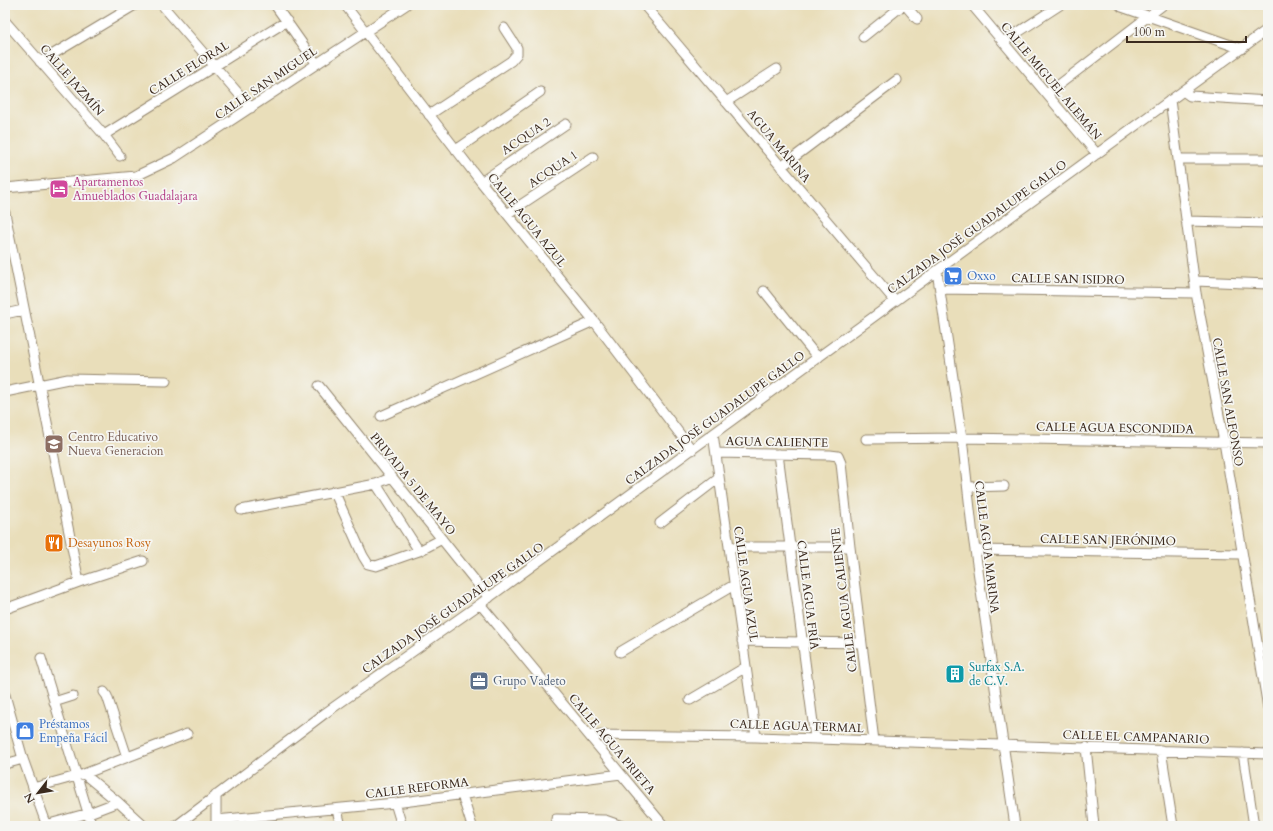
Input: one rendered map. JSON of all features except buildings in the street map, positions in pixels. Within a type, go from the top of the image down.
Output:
[{"type":"street","points":[[40,62],[135,5]]},
{"type":"street","points":[[162,5],[251,108]]},
{"type":"street","points":[[274,5],[316,63]]},
{"type":"street","name":"CALLE AGUA AZUL","points":[[345,5],[481,182],[594,321],[692,450]]},
{"type":"street","name":"CALLE SAN MIGUEL","points":[[5,188],[136,176],[174,158],[406,5]]},
{"type":"street","name":"AGUA MARINA","points":[[644,5],[895,302]]},
{"type":"street","points":[[863,37],[904,5],[917,19]]},
{"type":"street","name":"CALLE MIGUEL ALEMÁN","points":[[972,5],[1097,154]]},
{"type":"street","points":[[1003,42],[1060,5]]},
{"type":"street","points":[[1120,5],[1147,17],[1242,49]]},
{"type":"street","points":[[1047,94],[1163,5]]},
{"type":"street","name":"CALLE JAZMÍN","points":[[5,21],[104,135],[120,156]]},
{"type":"street","name":"CALLE FLORAL","points":[[104,135],[287,21]]},
{"type":"street","points":[[429,115],[511,61],[517,54],[517,48],[504,28]]},
{"type":"street","name":"CALZADA JOSÉ GUADALUPE GALLO","points":[[176,826],[324,714],[489,598],[1170,100],[1268,32]]},
{"type":"street","points":[[726,102],[777,69]]},
{"type":"street","points":[[781,167],[897,80]]},
{"type":"street","points":[[1183,91],[1190,96],[1268,101]]},
{"type":"street","points":[[456,150],[540,92]]},
{"type":"street","name":"CALLE SAN ALFONSO","points":[[1170,100],[1196,293],[1224,442],[1268,708]]},
{"type":"street","name":"ACQUA 2","points":[[481,182],[566,124]]},
{"type":"street","name":"ACQUA 1","points":[[507,214],[593,157]]},
{"type":"street","points":[[1178,159],[1268,159]]},
{"type":"street","points":[[5,213],[78,582]]},
{"type":"street","points":[[1186,221],[1268,223]]},
{"type":"street","name":"CALLE AGUA MARINA","points":[[937,271],[962,438],[975,550],[1015,826]]},
{"type":"street","points":[[1195,281],[1268,284]]},
{"type":"street","name":"CALLE SAN ISIDRO","points":[[940,289],[1196,293]]},
{"type":"street","points":[[764,291],[818,358]]},
{"type":"street","points":[[5,314],[23,310]]},
{"type":"street","points":[[381,416],[594,321]]},
{"type":"street","points":[[5,392],[68,379],[166,381]]},
{"type":"street","name":"PRIVADA 5 DE MAYO","points":[[318,386],[489,598]]},
{"type":"street","name":"CALLE AGUA AZUL","points":[[713,434],[756,737]]},
{"type":"street","name":"CALLE AGUA ESCONDIDA","points":[[866,439],[962,438],[1268,443]]},
{"type":"street","name":"AGUA CALIENTE","points":[[716,453],[838,456]]},
{"type":"street","name":"CALLE AGUA FRÍA","points":[[778,454],[815,738]]},
{"type":"street","name":"CALLE AGUA CALIENTE","points":[[838,456],[841,463],[861,643],[874,740]]},
{"type":"street","points":[[241,510],[376,484],[392,477]]},
{"type":"street","points":[[660,523],[719,478]]},
{"type":"street","points":[[376,484],[419,551]]},
{"type":"street","points":[[968,487],[1004,486]]},
{"type":"street","points":[[334,491],[368,564],[376,566],[419,551],[442,539]]},
{"type":"street","points":[[729,547],[850,547]]},
{"type":"street","name":"CALLE SAN JERÓNIMO","points":[[975,550],[1242,554]]},
{"type":"street","points":[[5,609],[78,582],[143,561]]},
{"type":"street","points":[[620,652],[734,585]]},
{"type":"street","name":"CALLE AGUA PRIETA","points":[[480,604],[664,826]]},
{"type":"street","points":[[742,641],[861,643]]},
{"type":"street","points":[[41,658],[54,702],[80,775],[92,826]]},
{"type":"street","points":[[690,700],[746,667]]},
{"type":"street","points":[[104,692],[108,696],[127,757]]},
{"type":"street","points":[[5,695],[9,726],[23,759],[45,826],[89,814],[118,802]]},
{"type":"street","points":[[54,702],[73,696]]},
{"type":"street","points":[[33,788],[80,775],[186,734]]},
{"type":"street","name":"CALLE AGUA TERMAL","points":[[590,735],[815,738],[1003,744]]},
{"type":"street","name":"CALLE EL CAMPANARIO","points":[[1003,744],[1268,754]]},
{"type":"street","points":[[1086,747],[1094,826]]},
{"type":"street","points":[[1161,750],[1172,826]]},
{"type":"street","points":[[1243,753],[1254,826]]},
{"type":"street","points":[[5,764],[23,759]]},
{"type":"street","name":"CALLE REFORMA","points":[[216,823],[462,795],[621,774]]},
{"type":"street","points":[[80,775],[118,802],[144,826]]},
{"type":"street","points":[[216,795],[216,823]]},
{"type":"street","points":[[462,795],[472,826]]},
{"type":"street","points":[[395,803],[402,826]]},
{"type":"street","points":[[337,810],[341,826]]},
{"type":"street","points":[[556,819],[605,820],[622,826]]},
{"type":"place","name":"Apartamentos Amueblados Guadalajara","points":[[59,189]]},
{"type":"place","name":"Oxxo","points":[[953,276]]},
{"type":"place","name":"Centro Educativo Nueva Generacion","points":[[54,444]]},
{"type":"place","name":"Desayunos Rosy","points":[[54,543]]},
{"type":"place","name":"Surfax S.A. de C.V.","points":[[955,674]]},
{"type":"place","name":"Grupo Vadeto","points":[[479,681]]},
{"type":"place","name":"Préstamos Empeña Fácil","points":[[25,731]]}]
